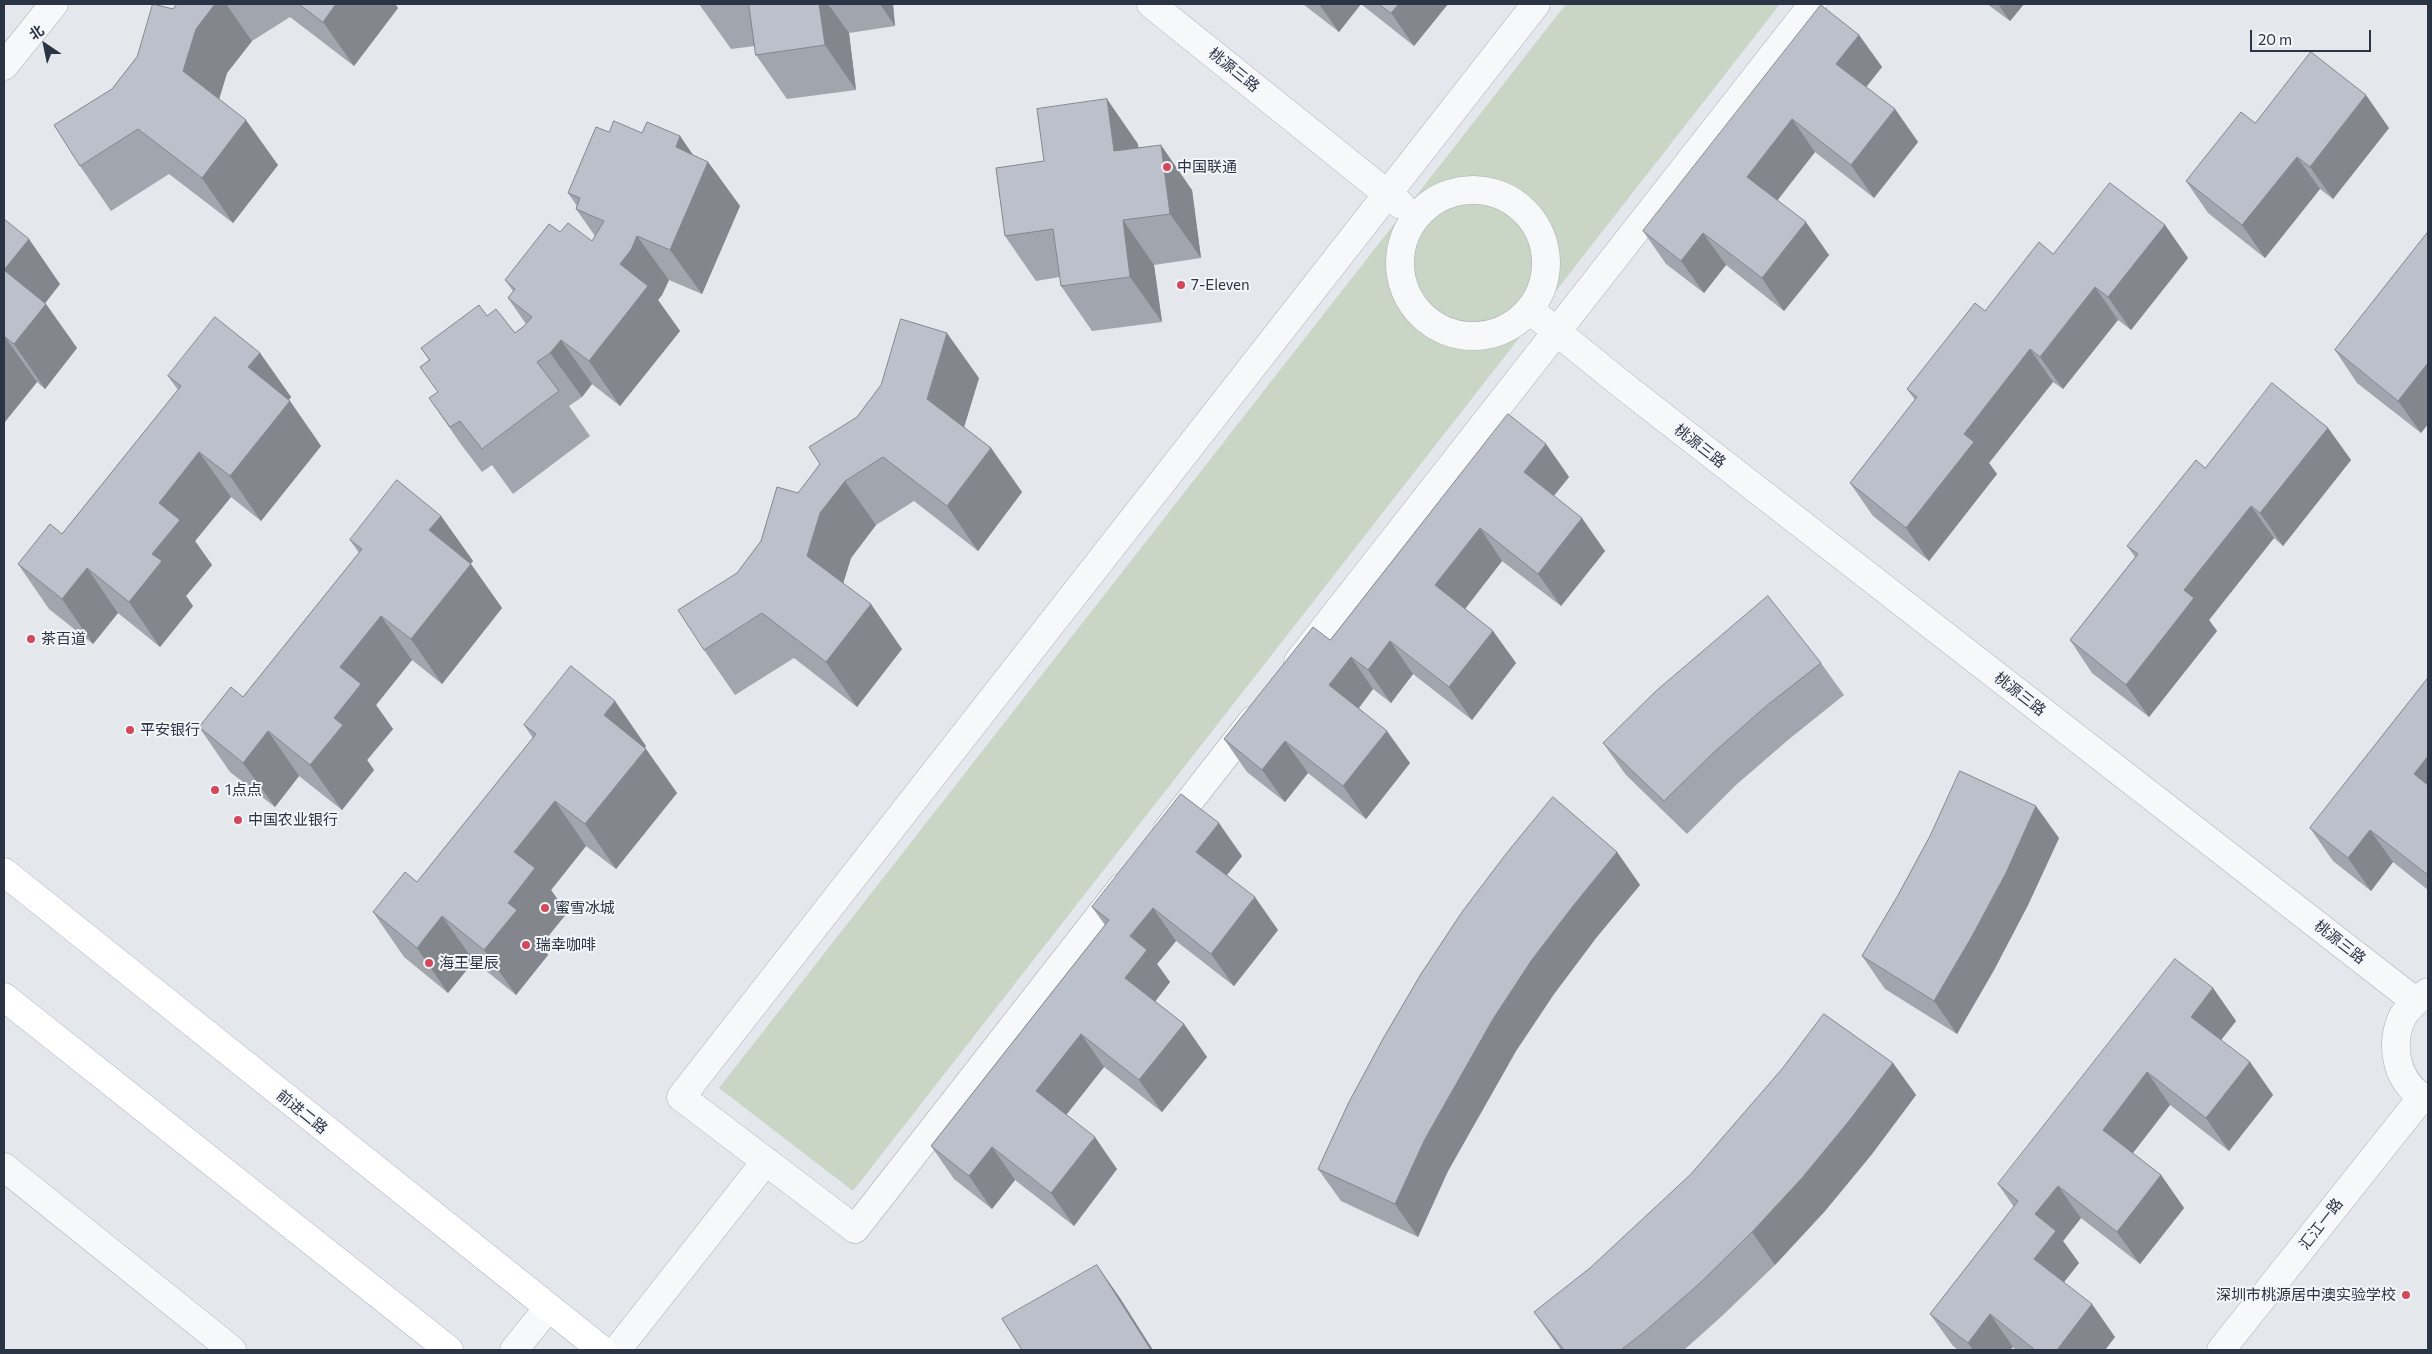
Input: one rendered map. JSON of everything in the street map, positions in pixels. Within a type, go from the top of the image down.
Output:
[{"type":"main road","name":"前进二路","points":[[4,872],[602,1350]]},
{"type":"main road","points":[[4,997],[449,1350]]},
{"type":"street","points":[[4,66],[54,4]]},
{"type":"street","name":"桃源三路","points":[[1151,4],[1318,136],[1417,218]]},
{"type":"street","points":[[1536,4],[681,1098],[856,1229],[1813,4]]},
{"type":"street","points":[[1470,190],[1494,192],[1516,203],[1533,220],[1544,242],[1547,267],[1541,290],[1530,310],[1510,326],[1486,335],[1462,336],[1440,328],[1420,314],[1407,294],[1400,271],[1401,247],[1410,225],[1425,207],[1446,194],[1470,190]]},
{"type":"street","name":"桃源三路","points":[[1530,310],[1625,387],[2422,997]]},
{"type":"street","points":[[2422,997],[2404,1015],[2396,1032],[2396,1051],[2399,1068],[2409,1085],[2425,1099]]},
{"type":"street","name":"汇江一路","points":[[2222,1350],[2425,1099]]},
{"type":"street","points":[[617,1350],[766,1161]]},
{"type":"street","points":[[4,1167],[232,1350]]},
{"type":"street","points":[[514,1350],[548,1308]]},
{"type":"green space","points":[[1566,4],[1780,4],[853,1191],[719,1088]]},
{"type":"building","points":[[153,4],[173,9],[177,4],[215,4],[196,29],[183,71],[246,120],[202,178],[138,129],[80,166],[54,125],[112,89],[137,57]]},
{"type":"building","points":[[299,4],[336,4],[323,22]]},
{"type":"building","points":[[749,4],[819,4],[825,45],[756,55]]},
{"type":"building","points":[[1379,4],[1399,4],[1391,13]]},
{"type":"building","points":[[1821,5],[1859,35],[1836,64],[1895,109],[1851,165],[1792,119],[1747,177],[1806,222],[1762,278],[1703,233],[1681,261],[1643,231]]},
{"type":"building","points":[[2311,52],[2366,95],[2310,167],[2297,157],[2242,225],[2186,181],[2241,112],[2255,123]]},
{"type":"building","points":[[1107,99],[1114,151],[1161,145],[1170,214],[1123,220],[1130,277],[1061,286],[1053,229],[1005,236],[996,168],[1044,161],[1037,109]]},
{"type":"building","points":[[614,121],[642,133],[647,122],[680,136],[676,147],[708,162],[670,250],[637,236],[631,250],[620,264],[648,286],[589,361],[561,340],[550,353],[537,362],[559,391],[482,449],[460,421],[450,427],[429,398],[438,392],[420,367],[430,360],[421,348],[479,305],[487,316],[496,309],[515,333],[532,317],[508,298],[515,289],[505,280],[549,224],[560,232],[568,223],[592,241],[604,221],[576,209],[580,198],[568,193],[596,127],[609,132]]},
{"type":"building","points":[[2110,183],[2165,225],[2108,297],[2095,287],[2040,357],[2030,349],[1964,434],[1974,442],[1906,528],[1850,483],[1917,397],[1907,389],[1975,303],[1985,311],[2039,242],[2053,254]]},
{"type":"building","points":[[4,219],[29,239],[4,270]]},
{"type":"building","points":[[2428,232],[2428,363],[2398,401],[2335,350]]},
{"type":"building","points":[[4,270],[46,304],[14,344],[5,337],[4,339]]},
{"type":"building","points":[[215,317],[260,353],[248,367],[290,401],[230,476],[199,452],[159,503],[180,520],[152,554],[162,561],[129,602],[87,568],[62,599],[18,564],[50,524],[62,534],[181,386],[168,376]]},
{"type":"building","points":[[901,319],[947,333],[927,399],[991,448],[947,506],[883,457],[845,481],[820,513],[807,556],[871,604],[826,662],[762,613],[704,650],[678,610],[737,573],[761,541],[777,487],[798,493],[820,464],[809,447],[857,417],[881,385]]},
{"type":"building","points":[[2272,383],[2328,428],[2260,513],[2251,506],[2184,590],[2194,598],[2126,685],[2070,640],[2138,554],[2127,546],[2196,460],[2205,468]]},
{"type":"building","points":[[1508,414],[1546,444],[1524,472],[1582,518],[1538,574],[1480,528],[1435,585],[1493,631],[1449,687],[1390,641],[1368,670],[1351,657],[1329,685],[1387,731],[1343,786],[1285,741],[1262,770],[1224,739],[1313,627],[1330,640]]},
{"type":"building","points":[[397,480],[441,516],[429,530],[471,564],[411,639],[381,616],[340,667],[361,684],[334,718],[343,725],[310,765],[268,731],[243,763],[199,727],[231,687],[243,697],[362,549],[350,540]]},
{"type":"building","points":[[1768,596],[1821,663],[1765,707],[1713,753],[1664,801],[1603,743],[1656,691]]},
{"type":"building","points":[[571,666],[615,701],[604,715],[646,749],[585,824],[555,801],[514,852],[535,868],[508,903],[517,910],[484,950],[442,916],[417,948],[373,912],[405,872],[417,882],[536,734],[524,725]]},
{"type":"building","points":[[2428,678],[2428,756],[2414,774],[2428,785],[2428,875],[2370,830],[2348,858],[2310,828]]},
{"type":"building","points":[[1960,771],[2036,806],[2006,873],[1934,1001],[1862,956],[1930,836]]},
{"type":"building","points":[[1181,794],[1219,823],[1196,852],[1255,897],[1211,954],[1153,908],[1130,936],[1147,950],[1125,978],[1184,1024],[1139,1080],[1081,1034],[1036,1091],[1095,1137],[1051,1193],[992,1147],[969,1176],[931,1146],[1109,920],[1092,907]]},
{"type":"building","points":[[1553,797],[1617,852],[1531,961],[1493,1019],[1425,1139],[1395,1204],[1318,1169],[1349,1102],[1421,974],[1462,912]]},
{"type":"building","points":[[2175,959],[2213,988],[2191,1017],[2250,1062],[2206,1118],[2147,1072],[2103,1130],[2161,1175],[2117,1232],[2058,1186],[2035,1214],[2056,1231],[2034,1259],[2092,1304],[2057,1350],[2035,1350],[1990,1314],[1968,1343],[1930,1314],[2018,1201],[1998,1184]]},
{"type":"building","points":[[1824,1014],[1893,1063],[1849,1121],[1802,1178],[1752,1232],[1699,1284],[1644,1332],[1621,1350],[1564,1350],[1534,1312],[1590,1268],[1691,1174],[1782,1069]]},
{"type":"building","points":[[1097,1265],[1151,1350],[1022,1350],[1002,1319]]},
{"type":"place","name":"中国联通","points":[[1167,167]]},
{"type":"place","name":"7-Eleven","points":[[1181,285]]},
{"type":"place","name":"茶百道","points":[[31,639]]},
{"type":"place","name":"平安银行","points":[[130,730]]},
{"type":"place","name":"1点点","points":[[215,790]]},
{"type":"place","name":"中国农业银行","points":[[238,820]]},
{"type":"place","name":"蜜雪冰城","points":[[545,908]]},
{"type":"place","name":"瑞幸咖啡","points":[[526,945]]},
{"type":"place","name":"海王星辰","points":[[429,963]]},
{"type":"place","name":"深圳市桃源居中澳实验学校","points":[[2406,1295]]}]
